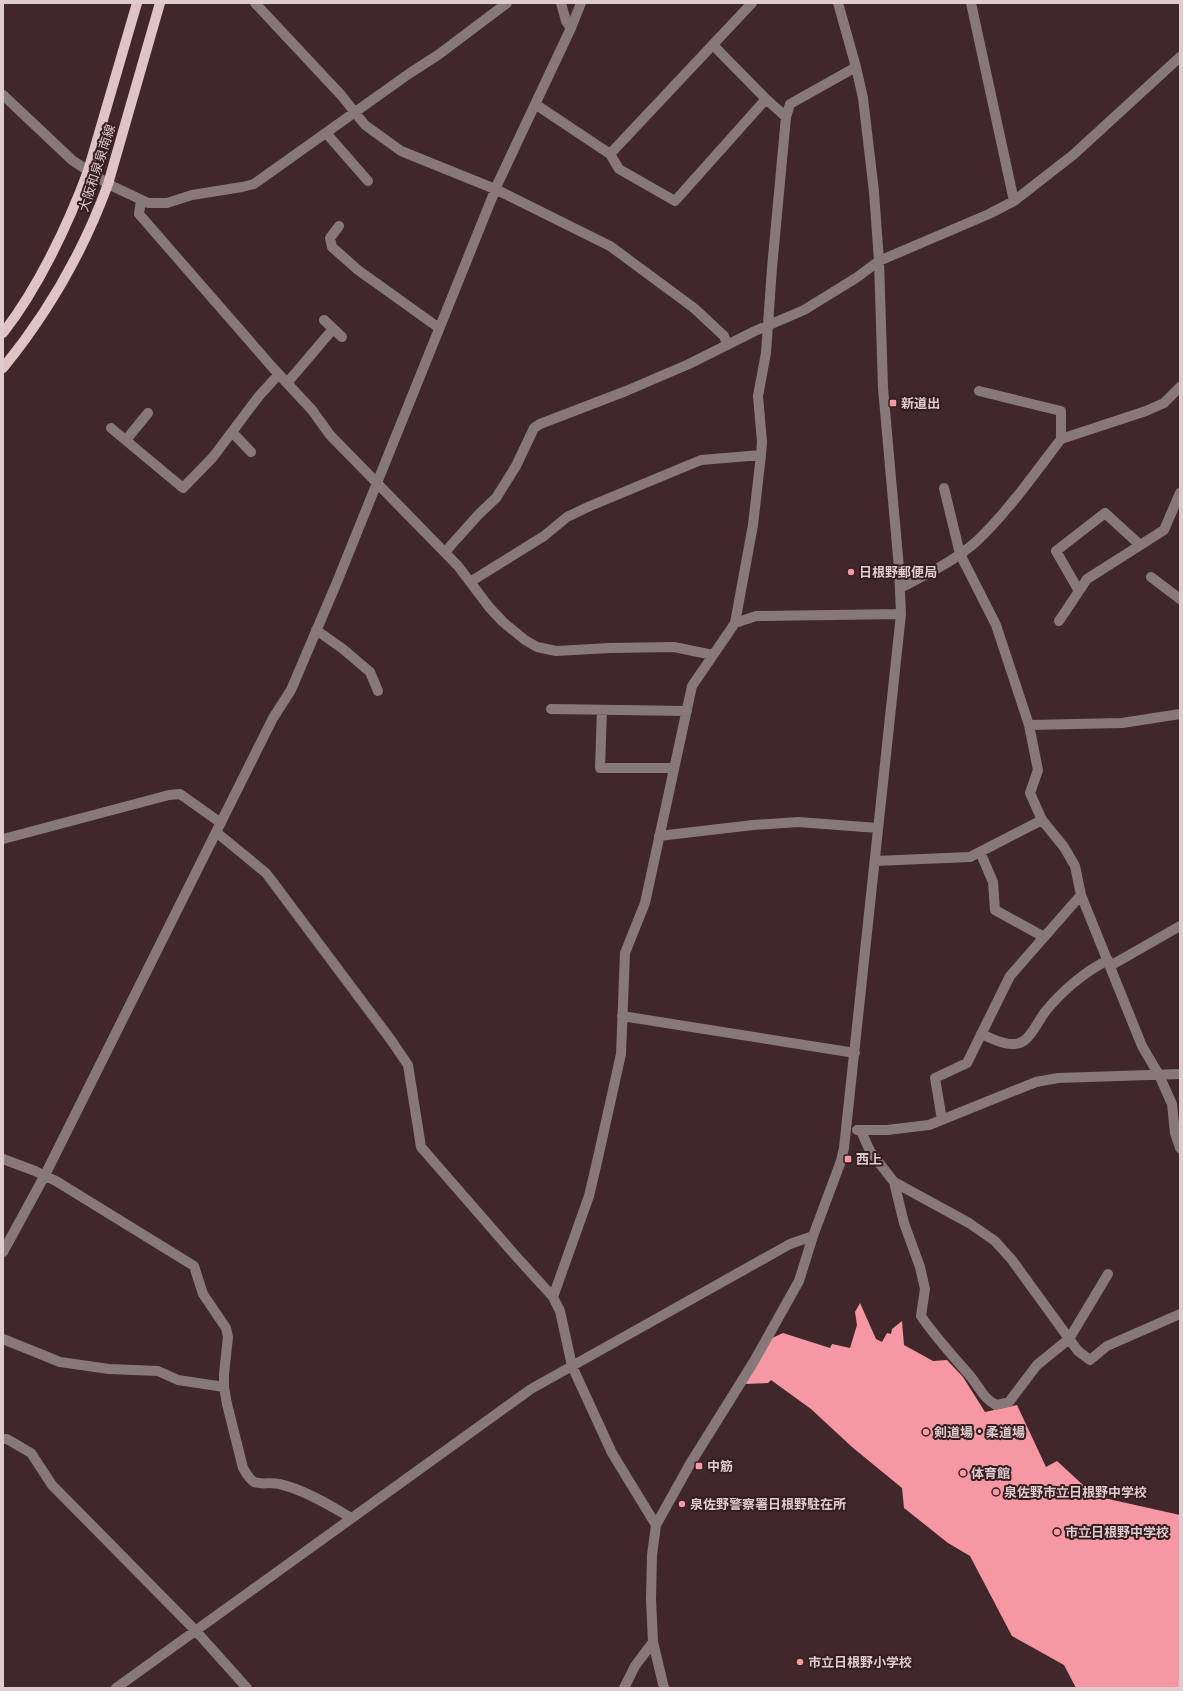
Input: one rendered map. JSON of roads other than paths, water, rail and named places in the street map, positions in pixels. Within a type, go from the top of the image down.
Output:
[{"type":"main road","name":"大阪和泉泉南線","points":[[3,333],[28,296],[58,241],[79,196],[88,171],[137,3]]},
{"type":"main road","name":"大阪和泉泉南線","points":[[3,368],[51,301],[77,255],[99,207],[108,184],[160,3]]},
{"type":"street","points":[[255,3],[341,95],[365,125],[401,151],[495,189],[610,246],[694,308],[724,336],[727,344]]},
{"type":"street","points":[[3,95],[72,160],[88,171],[108,184],[148,203],[168,203],[192,194],[228,190],[254,184],[410,72],[438,56],[507,3]]},
{"type":"street","points":[[561,3],[566,21],[571,28]]},
{"type":"street","points":[[3,1252],[45,1175],[273,718],[291,690],[495,189],[571,28],[581,3]]},
{"type":"street","points":[[610,154],[752,3]]},
{"type":"street","points":[[664,1688],[653,1642],[651,1599],[652,1555],[656,1525],[690,1464],[753,1363],[799,1281],[813,1236],[841,1161],[847,1127],[901,614],[883,388],[879,261],[874,192],[863,98],[838,3]]},
{"type":"street","points":[[971,3],[1014,201]]},
{"type":"street","points":[[713,45],[766,99],[786,117]]},
{"type":"street","points":[[445,552],[479,514],[496,498],[516,466],[534,428],[540,424],[626,391],[689,364],[727,344],[804,310],[856,278],[879,261],[989,214],[1014,201],[1073,155],[1180,57]]},
{"type":"street","points":[[553,1297],[589,1196],[621,1054],[625,953],[645,903],[692,686],[735,623],[753,525],[762,442],[758,396],[766,353],[786,117],[790,104],[856,67]]},
{"type":"street","points":[[535,104],[610,154],[619,169],[675,201],[766,99]]},
{"type":"street","points":[[326,132],[368,181]]},
{"type":"street","points":[[141,200],[139,214],[312,410],[330,435],[445,552],[489,607],[503,622],[525,640],[537,647],[556,651],[610,648],[674,648],[713,654]]},
{"type":"street","points":[[339,226],[330,238],[332,247],[358,270],[439,328]]},
{"type":"street","points":[[324,320],[342,337]]},
{"type":"street","points":[[287,383],[333,329]]},
{"type":"street","points":[[111,428],[183,488],[213,456],[259,396],[279,374]]},
{"type":"street","points":[[900,588],[942,566],[977,541],[1000,517],[1062,439],[1146,411],[1164,403],[1180,387]]},
{"type":"street","points":[[979,391],[1061,411],[1062,439]]},
{"type":"street","points":[[126,440],[148,413]]},
{"type":"street","points":[[232,432],[251,452]]},
{"type":"street","points":[[470,582],[544,536],[567,517],[597,503],[701,460],[760,456]]},
{"type":"street","points":[[944,488],[960,554],[996,626],[1029,725],[1038,770],[1030,793],[1042,820],[1064,847],[1075,866],[1081,895],[1142,1046],[1176,1107],[1175,1133],[1180,1148]]},
{"type":"street","points":[[1060,621],[1087,578],[1164,530],[1180,493]]},
{"type":"street","points":[[1079,590],[1056,551],[1105,513],[1140,545]]},
{"type":"street","points":[[1151,577],[1180,599]]},
{"type":"street","points":[[735,623],[756,616],[901,614]]},
{"type":"street","points":[[316,630],[344,649],[370,672],[378,691]]},
{"type":"street","points":[[551,709],[687,711]]},
{"type":"street","points":[[602,710],[600,768],[674,768]]},
{"type":"street","points":[[1029,725],[1122,723],[1180,714]]},
{"type":"street","points":[[3,839],[169,795],[180,794],[219,828],[266,873],[408,1065],[421,1146],[553,1297],[560,1311],[572,1366],[612,1453],[656,1525]]},
{"type":"street","points":[[875,861],[970,857],[1042,820]]},
{"type":"street","points":[[659,836],[753,825],[798,822],[878,828]]},
{"type":"street","points":[[980,852],[992,882],[995,910],[1044,937]]},
{"type":"street","points":[[942,1120],[935,1078],[967,1063],[1010,976],[1081,895]]},
{"type":"street","points":[[981,1034],[1004,1043],[1015,1044],[1025,1040],[1045,1012],[1065,990],[1097,965],[1109,963],[1180,926]]},
{"type":"street","points":[[622,1016],[855,1053]]},
{"type":"street","points":[[847,1127],[861,1131],[887,1130],[929,1125],[1036,1082],[1058,1078],[1180,1074]]},
{"type":"street","points":[[861,1131],[870,1151],[894,1182],[969,1223],[994,1241],[1012,1260],[1078,1350],[1090,1360],[1107,1346],[1180,1314]]},
{"type":"street","points":[[3,1159],[45,1175],[194,1266],[203,1294],[226,1328],[228,1337],[224,1388],[243,1468],[248,1477],[262,1484],[278,1484],[295,1489],[332,1506],[351,1518]]},
{"type":"street","points":[[894,1182],[904,1224],[920,1267],[925,1289],[921,1316],[942,1345],[972,1379],[986,1400],[996,1405],[1009,1402],[1037,1365],[1069,1338],[1108,1274]]},
{"type":"street","points":[[116,1688],[531,1389],[790,1244],[813,1236]]},
{"type":"street","points":[[3,1340],[60,1362],[110,1369],[158,1371],[178,1380],[224,1388]]},
{"type":"street","points":[[3,1439],[7,1439],[31,1453],[52,1485],[195,1630],[247,1688]]},
{"type":"street","points":[[624,1688],[635,1666],[653,1642]]},
{"type":"place","name":"新道出","points":[[893,403]]},
{"type":"place","name":"日根野郵便局","points":[[851,572]]},
{"type":"place","name":"西上","points":[[848,1159]]},
{"type":"place","name":"剣道場・柔道場","points":[[926,1432]]},
{"type":"place","name":"中筋","points":[[699,1466]]},
{"type":"place","name":"体育館","points":[[963,1473]]},
{"type":"place","name":"泉佐野市立日根野中学校","points":[[996,1492]]},
{"type":"place","name":"泉佐野警察署日根野駐在所","points":[[682,1504]]},
{"type":"place","name":"市立日根野中学校","points":[[1057,1532]]},
{"type":"place","name":"市立日根野小学校","points":[[800,1662]]}]
